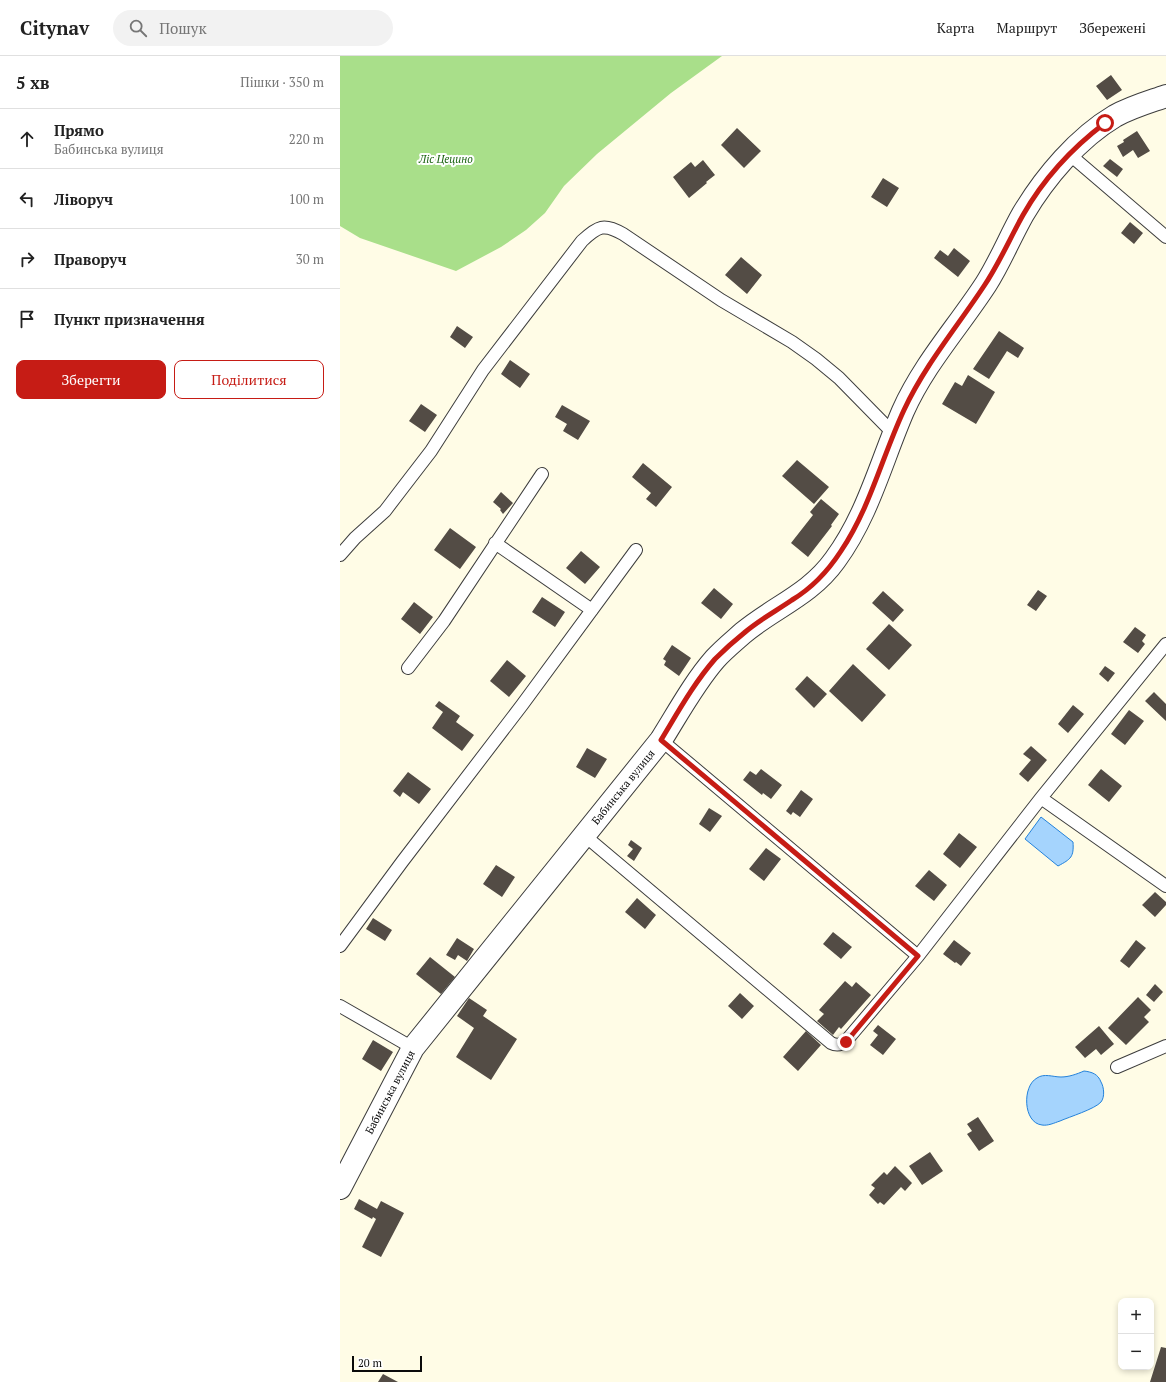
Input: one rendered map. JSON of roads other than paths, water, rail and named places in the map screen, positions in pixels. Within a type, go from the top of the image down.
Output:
[{"type":"street","name":"Бабинська вулиця","points":[[340,1188],[413,1048],[661,740],[696,684],[716,658],[744,632],[802,593],[834,562],[850,537],[866,507],[904,410],[924,371],[986,284],[1024,213],[1051,173],[1087,137],[1115,116],[1166,96]]},
{"type":"lane","points":[[1069,154],[1166,237]]},
{"type":"lane","points":[[340,555],[355,538],[385,511],[431,451],[483,370],[582,241],[591,233],[604,227],[612,228],[623,234],[721,300],[792,342],[816,359],[844,382],[894,434]]},
{"type":"lane","points":[[408,668],[444,621],[542,474]]},
{"type":"lane","points":[[496,543],[592,610]]},
{"type":"lane","points":[[340,946],[522,705],[636,550]]},
{"type":"lane","points":[[584,835],[831,1043],[841,1045],[846,1042],[918,956],[1041,798],[1166,644]]},
{"type":"lane","points":[[661,740],[918,956]]},
{"type":"lane","points":[[1041,798],[1166,886]]},
{"type":"lane","points":[[340,1006],[413,1048]]},
{"type":"lane","points":[[1117,1067],[1166,1046]]},
{"type":"water","points":[[1041,817],[1073,842],[1071,857],[1058,866],[1025,839]]},
{"type":"water","points":[[1084,1071],[1094,1074],[1100,1079],[1104,1092],[1101,1102],[1098,1105],[1060,1121],[1046,1125],[1036,1123],[1031,1118],[1028,1111],[1027,1096],[1032,1082],[1043,1076],[1064,1077]]},
{"type":"park label","name":"Ліс Цецино","points":[[446,159]]}]
